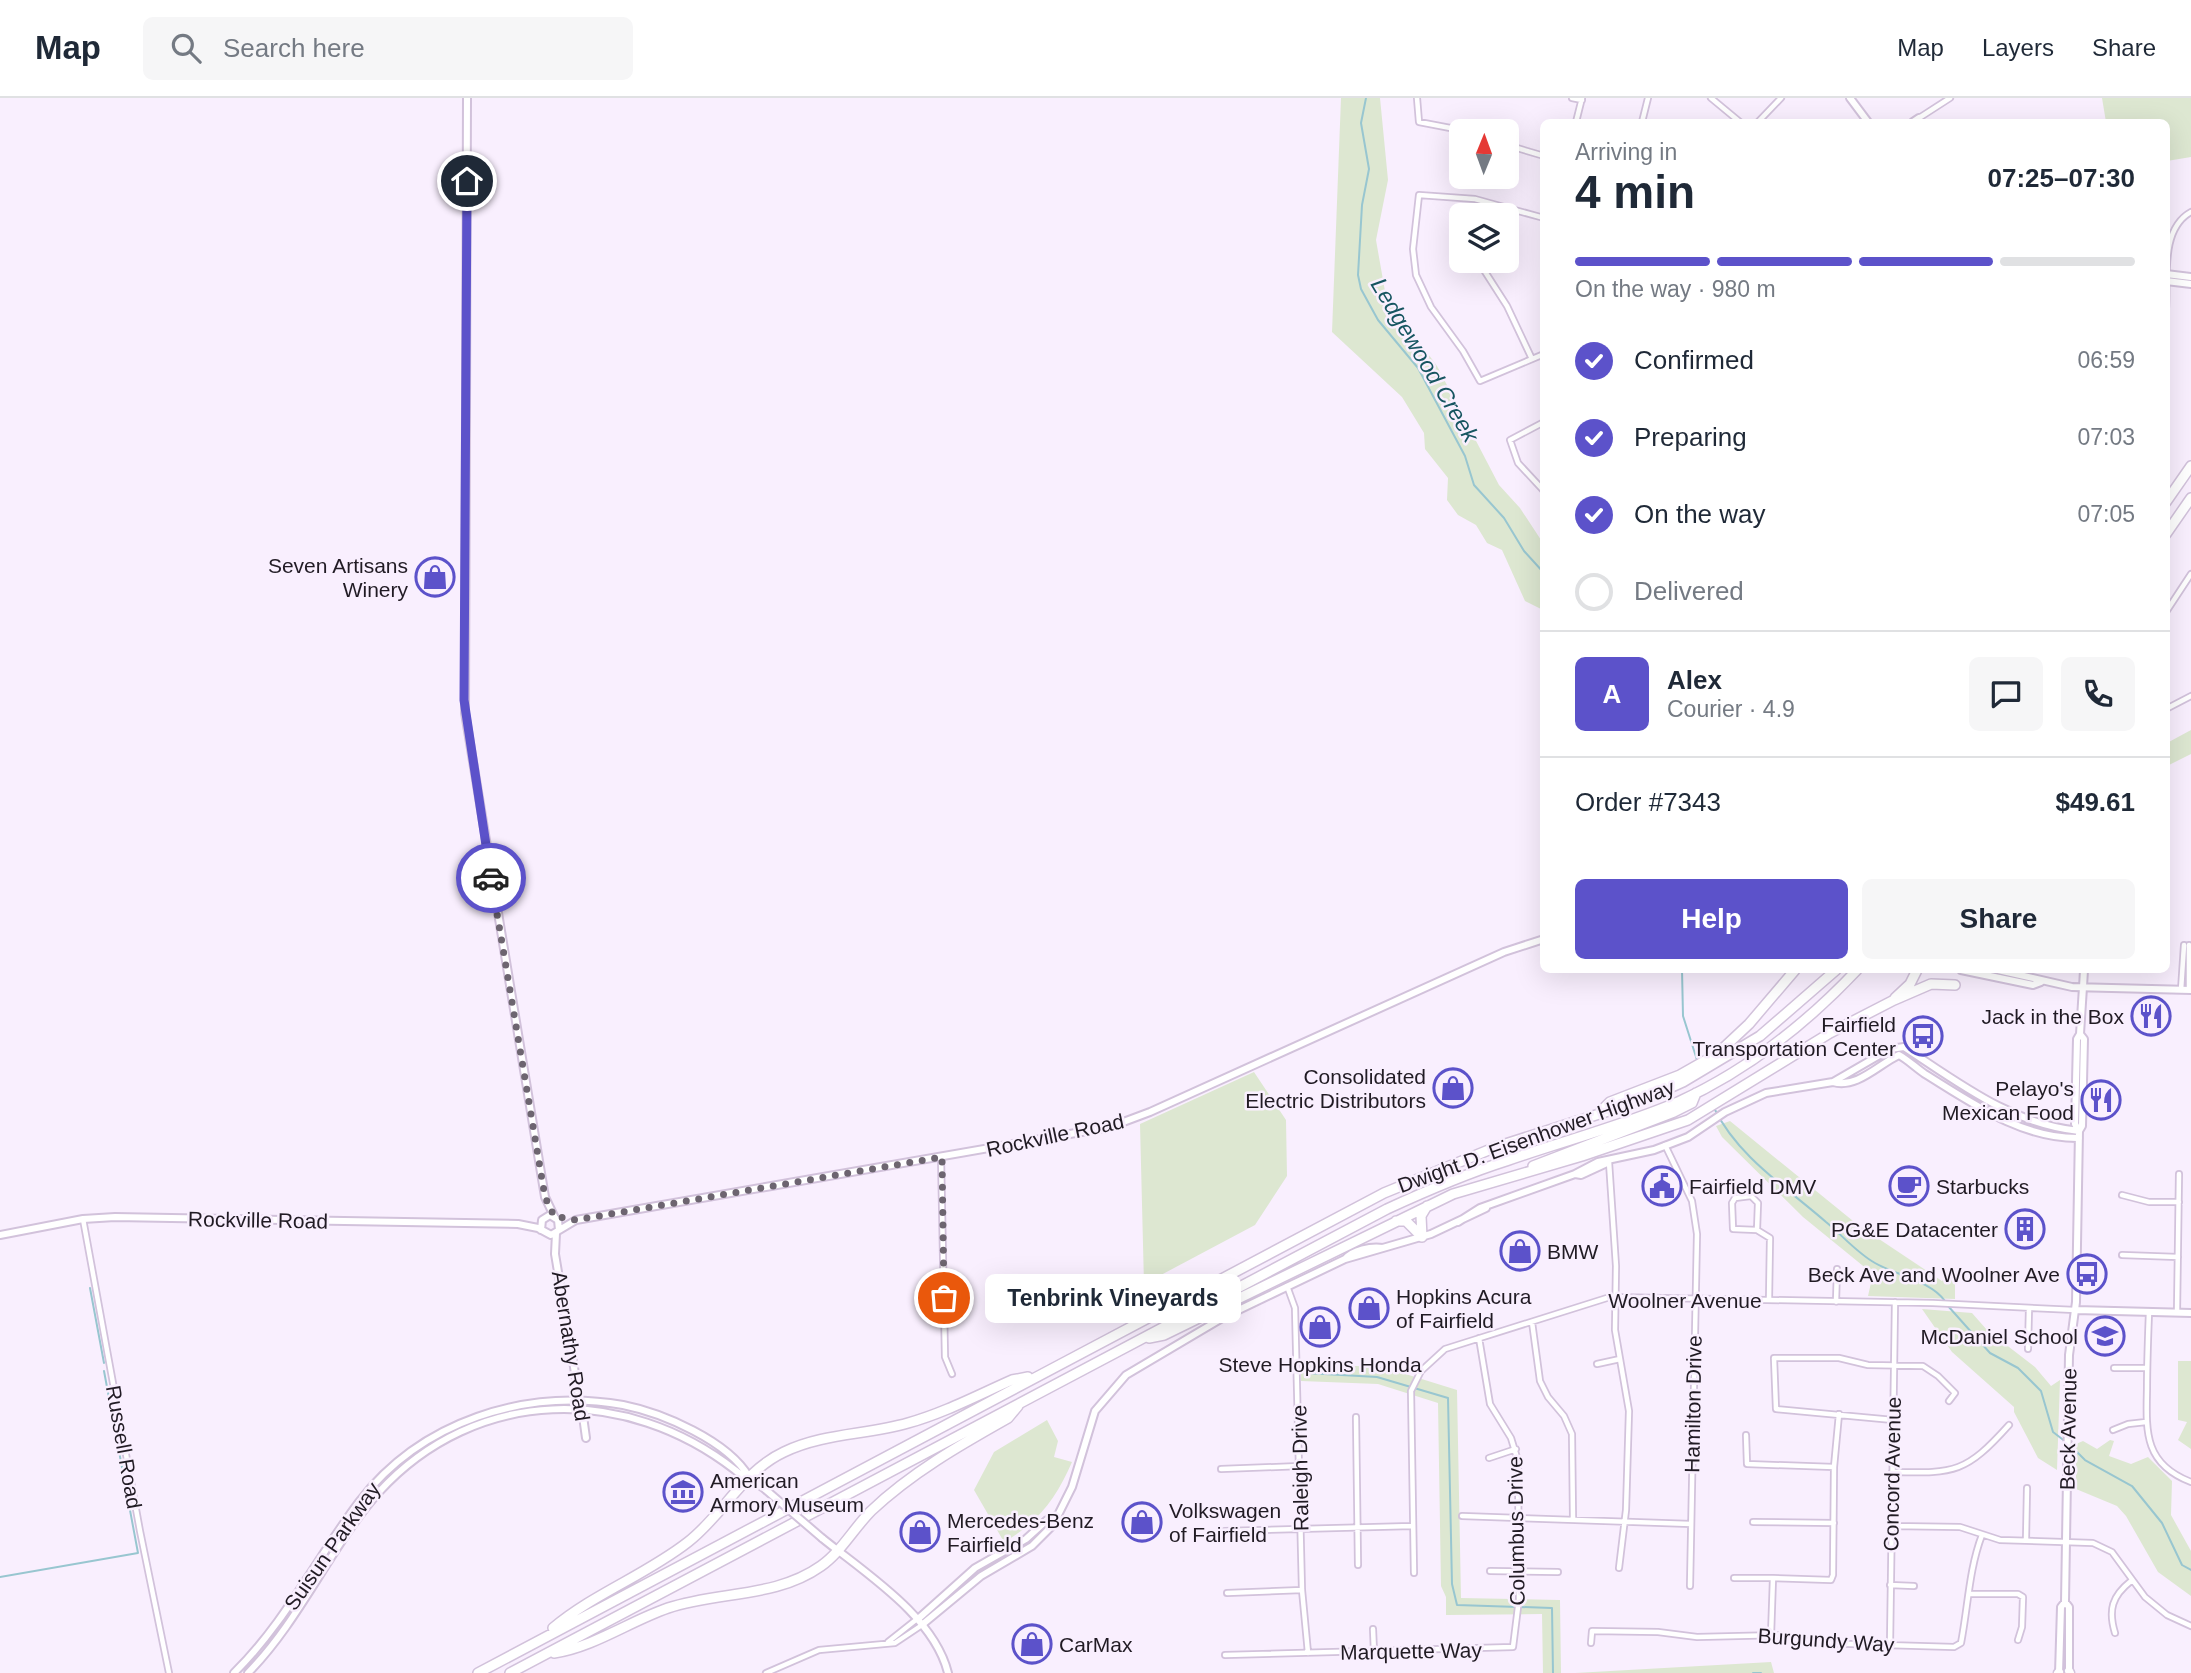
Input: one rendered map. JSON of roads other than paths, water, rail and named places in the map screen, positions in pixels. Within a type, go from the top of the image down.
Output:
[{"type":"highway","points":[[2170,496],[2191,466]]},
{"type":"highway","points":[[2170,528],[2191,499]]},
{"type":"highway","points":[[1706,1065],[1734,1040],[1792,973]]},
{"type":"highway","name":"Dwight D. Eisenhower Highway","points":[[478,1673],[1384,1193],[1496,1147],[1598,1115],[1691,1074],[1760,1036],[1833,973]]},
{"type":"highway","name":"Dwight D. Eisenhower Highway","points":[[510,1673],[1415,1196],[1492,1165],[1651,1113],[1712,1085],[1783,1038],[1822,1006],[1854,973]]},
{"type":"highway","points":[[1894,1000],[1910,984],[1916,973]]},
{"type":"highway","points":[[1493,1182],[1582,1156],[1704,1112],[1830,1033],[1894,1000],[1931,984],[1955,985]]},
{"type":"highway","points":[[1140,1340],[1164,1335],[1429,1205],[1674,1112],[1692,1103],[1696,1093]]},
{"type":"highway","points":[[1422,1237],[1421,1216],[1429,1205]]},
{"type":"highway","points":[[1393,1221],[1406,1221],[1422,1237]]},
{"type":"highway","points":[[539,1640],[567,1616],[639,1575],[689,1541],[717,1517],[750,1477],[774,1457],[801,1445],[909,1423],[1012,1380],[1040,1375]]},
{"type":"highway","points":[[546,1654],[577,1647],[685,1603],[785,1584],[820,1567],[872,1511],[902,1485],[1008,1418],[1020,1404]]},
{"type":"main road","points":[[467,98],[465,713],[545,1197],[542,1219],[545,1233],[557,1231]]},
{"type":"main road","points":[[1850,98],[1866,119]]},
{"type":"main road","points":[[2170,278],[2191,276]]},
{"type":"main road","points":[[2170,279],[2191,284]]},
{"type":"main road","name":"Rockville Road","points":[[0,1235],[83,1219],[518,1224],[556,1218],[576,1220],[1089,1132],[1130,1120],[1504,951],[1540,940]]},
{"type":"main road","points":[[1975,973],[2033,985],[2041,982],[2082,987],[2187,990]]},
{"type":"main road","points":[[2014,973],[2035,977],[2041,982]]},
{"type":"main road","name":"Beck Avenue","points":[[2064,1672],[2068,1607],[2065,1602],[2069,1354],[2076,1310],[2079,1135],[2075,1124],[2077,1039],[2080,1034],[2084,973]]},
{"type":"main road","points":[[920,1622],[981,1576],[1032,1546],[1053,1525],[1072,1487],[1089,1426],[1114,1386],[1152,1358],[1286,1285],[1364,1250],[1383,1248],[1422,1237],[1486,1208],[1575,1174],[1579,1170],[1650,1149],[1653,1145],[1688,1137],[1725,1112],[1774,1091],[1833,1082],[1899,1046],[2021,1118],[2079,1135]]},
{"type":"main road","points":[[1833,1082],[1841,1085],[1853,1081],[1899,1055],[1928,1076],[2017,1127],[2053,1137],[2079,1135]]},
{"type":"main road","points":[[545,1197],[556,1218]]},
{"type":"main road","name":"Abernathy Road","points":[[556,1218],[555,1254],[586,1438]]},
{"type":"main road","name":"Rockville Road","points":[[557,1231],[576,1220]]},
{"type":"main road","name":"Rockville Road","points":[[518,1224],[545,1233]]},
{"type":"main road","name":"Abernathy Road","points":[[545,1233],[555,1254]]},
{"type":"main road","name":"Woolner Avenue","points":[[2076,1310],[2191,1314]]},
{"type":"main road","name":"Suisun Parkway","points":[[234,1673],[282,1617],[361,1500],[404,1457],[444,1431],[489,1412],[528,1403],[580,1400],[653,1412],[702,1436],[725,1457],[731,1467],[766,1490],[920,1622],[938,1645],[948,1673]]},
{"type":"main road","name":"Suisun Parkway","points":[[248,1673],[290,1622],[368,1505],[409,1465],[448,1439],[491,1420],[544,1409],[582,1409],[625,1416],[668,1429],[736,1460],[750,1477]]},
{"type":"street","points":[[1417,98],[1419,122],[1449,128]]},
{"type":"street","points":[[1572,98],[1582,99],[1577,119]]},
{"type":"street","points":[[1643,119],[1648,98]]},
{"type":"street","points":[[1711,98],[1736,119]]},
{"type":"street","points":[[1761,119],[1781,98]]},
{"type":"street","points":[[1918,119],[1951,98]]},
{"type":"street","points":[[1519,149],[1540,155]]},
{"type":"street","points":[[1540,217],[1457,196],[1419,195],[1416,202],[1413,249],[1416,275],[1427,299],[1464,351],[1480,381],[1540,356]]},
{"type":"street","points":[[2170,252],[2172,235],[2181,219],[2191,212]]},
{"type":"street","points":[[1486,273],[1507,306],[1532,359]]},
{"type":"street","points":[[1540,424],[1510,440],[1518,463],[1540,487]]},
{"type":"street","points":[[2170,605],[2191,574]]},
{"type":"street","points":[[2170,707],[2191,696]]},
{"type":"street","points":[[2186,945],[2187,990]]},
{"type":"street","points":[[2186,965],[2187,990]]},
{"type":"street","name":"Hamilton Drive","points":[[1665,1144],[1694,1209],[1697,1234],[1690,1586]]},
{"type":"street","points":[[942,1157],[945,1357],[952,1374]]},
{"type":"street","points":[[1609,1162],[1615,1331],[1629,1411],[1625,1520],[1619,1568]]},
{"type":"street","points":[[2177,1313],[2179,1174]]},
{"type":"street","points":[[2122,1195],[2149,1202],[2179,1202]]},
{"type":"street","points":[[1757,1230],[1756,1199],[1751,1196],[1735,1198],[1732,1203],[1732,1228],[1757,1230],[1770,1238],[1769,1300]]},
{"type":"street","name":"Russell Road","points":[[83,1219],[139,1531],[169,1673]]},
{"type":"street","points":[[2122,1255],[2178,1256]]},
{"type":"street","points":[[1836,1301],[1837,1269]]},
{"type":"street","name":"Raleigh Drive","points":[[1286,1285],[1296,1308],[1302,1590],[1308,1653]]},
{"type":"street","name":"Woolner Avenue","points":[[1414,1573],[1410,1395],[1417,1377],[1445,1349],[1615,1297],[1929,1303],[2076,1310]]},
{"type":"street","name":"Concord Avenue","points":[[1890,1645],[1895,1303]]},
{"type":"street","points":[[2028,1349],[2029,1308]]},
{"type":"street","points":[[2149,1312],[2147,1438],[2159,1462],[2179,1478],[2191,1482]]},
{"type":"street","points":[[1532,1322],[1540,1381],[1548,1398],[1564,1416],[1572,1434],[1573,1518]]},
{"type":"street","name":"Columbus Drive","points":[[1479,1338],[1490,1404],[1516,1449],[1519,1599],[1513,1647]]},
{"type":"street","points":[[1893,1420],[1776,1409],[1774,1358],[1839,1358],[1868,1365],[1914,1365],[1931,1370],[1955,1394],[1949,1401]]},
{"type":"street","points":[[1597,1364],[1620,1359]]},
{"type":"street","points":[[2114,1368],[2147,1368]]},
{"type":"street","points":[[1734,1578],[1830,1580],[1833,1575],[1834,1467],[1839,1415]]},
{"type":"street","points":[[1356,1417],[1358,1565]]},
{"type":"street","points":[[2113,1430],[2128,1424],[2146,1422]]},
{"type":"street","points":[[1892,1472],[1954,1471],[1968,1463],[2009,1425]]},
{"type":"street","points":[[1746,1435],[1747,1464],[1834,1467]]},
{"type":"street","points":[[1489,1458],[1516,1449]]},
{"type":"street","points":[[1221,1469],[1300,1466]]},
{"type":"street","points":[[2026,1540],[2027,1488]]},
{"type":"street","points":[[1462,1516],[1691,1524]]},
{"type":"street","points":[[1753,1522],[1834,1523]]},
{"type":"street","points":[[1225,1531],[1412,1526]]},
{"type":"street","points":[[1892,1526],[1960,1527],[2000,1540],[2093,1543],[2107,1548],[2131,1581],[2167,1615],[2191,1626]]},
{"type":"street","name":"Burgundy Way","points":[[1591,1643],[1591,1631],[1658,1632],[1697,1637],[1771,1634],[1816,1643],[1959,1645],[1971,1594],[1972,1562],[1982,1535]]},
{"type":"street","points":[[1490,1572],[1558,1572]]},
{"type":"street","points":[[1771,1634],[1773,1578]]},
{"type":"street","points":[[2115,1633],[2110,1612],[2112,1602],[2131,1581]]},
{"type":"street","points":[[1890,1585],[1914,1586]]},
{"type":"street","points":[[1227,1593],[1302,1590]]},
{"type":"street","points":[[1971,1594],[2018,1594],[2023,1597],[2022,1627],[2018,1640]]},
{"type":"street","points":[[766,1673],[819,1650],[895,1643],[920,1622]]},
{"type":"street","points":[[1373,1629],[1374,1652]]},
{"type":"street","name":"Marquette Way","points":[[1225,1655],[1513,1647]]},
{"type":"waterway","name":"Ledgewood Creek","points":[[1366,98],[1361,123],[1369,169],[1362,205],[1358,275],[1361,289],[1378,320],[1418,368],[1465,456],[1474,485],[1504,518],[1524,551],[1540,569]]},
{"type":"waterway","name":"Ledgewood Creek","points":[[1682,973],[1683,1016],[1697,1060]]},
{"type":"waterway","name":"Ledgewood Creek","points":[[1714,1108],[1724,1126],[1749,1156],[1856,1249],[1875,1263],[1931,1288],[1945,1301]]},
{"type":"waterway","points":[[90,1288],[104,1363]]},
{"type":"waterway","name":"Ledgewood Creek","points":[[1948,1306],[1990,1353],[2018,1368],[2041,1391],[2053,1432],[2066,1442]]},
{"type":"waterway","points":[[0,1577],[138,1553],[104,1371]]},
{"type":"waterway","points":[[1306,1373],[1377,1377],[1448,1398],[1452,1584],[1457,1605],[1552,1608],[1553,1673]]},
{"type":"waterway","name":"Ledgewood Creek","points":[[2070,1445],[2085,1460],[2132,1486],[2162,1523],[2182,1565],[2191,1570]]},
{"type":"waterway","points":[[1753,1673],[1761,1673]]},
{"type":"place","name":"Seven Artisans Winery","points":[[435,577]]},
{"type":"place","name":"Jack in the Box","points":[[2151,1016]]},
{"type":"place","name":"Fairfield Transportation Center","points":[[1923,1036]]},
{"type":"place","name":"Consolidated Electric Distributors","points":[[1453,1088]]},
{"type":"place","name":"Pelayo's Mexican Food","points":[[2101,1100]]},
{"type":"place","name":"Fairfield DMV","points":[[1662,1186]]},
{"type":"place","name":"Starbucks","points":[[1909,1186]]},
{"type":"place","name":"PG&E Datacenter","points":[[2025,1229]]},
{"type":"place","name":"BMW","points":[[1520,1251]]},
{"type":"place","name":"Beck Ave and Woolner Ave","points":[[2087,1274]]},
{"type":"place","name":"Tenbrink Vineyards","points":[[944,1298]]},
{"type":"place","name":"Hopkins Acura of Fairfield","points":[[1369,1308]]},
{"type":"place","name":"Steve Hopkins Honda","points":[[1320,1327]]},
{"type":"place","name":"McDaniel School","points":[[2105,1336]]},
{"type":"place","name":"American Armory Museum","points":[[683,1492]]},
{"type":"place","name":"Volkswagen of Fairfield","points":[[1142,1522]]},
{"type":"place","name":"Mercedes-Benz Fairfield","points":[[920,1532]]},
{"type":"place","name":"CarMax","points":[[1032,1644]]}]
